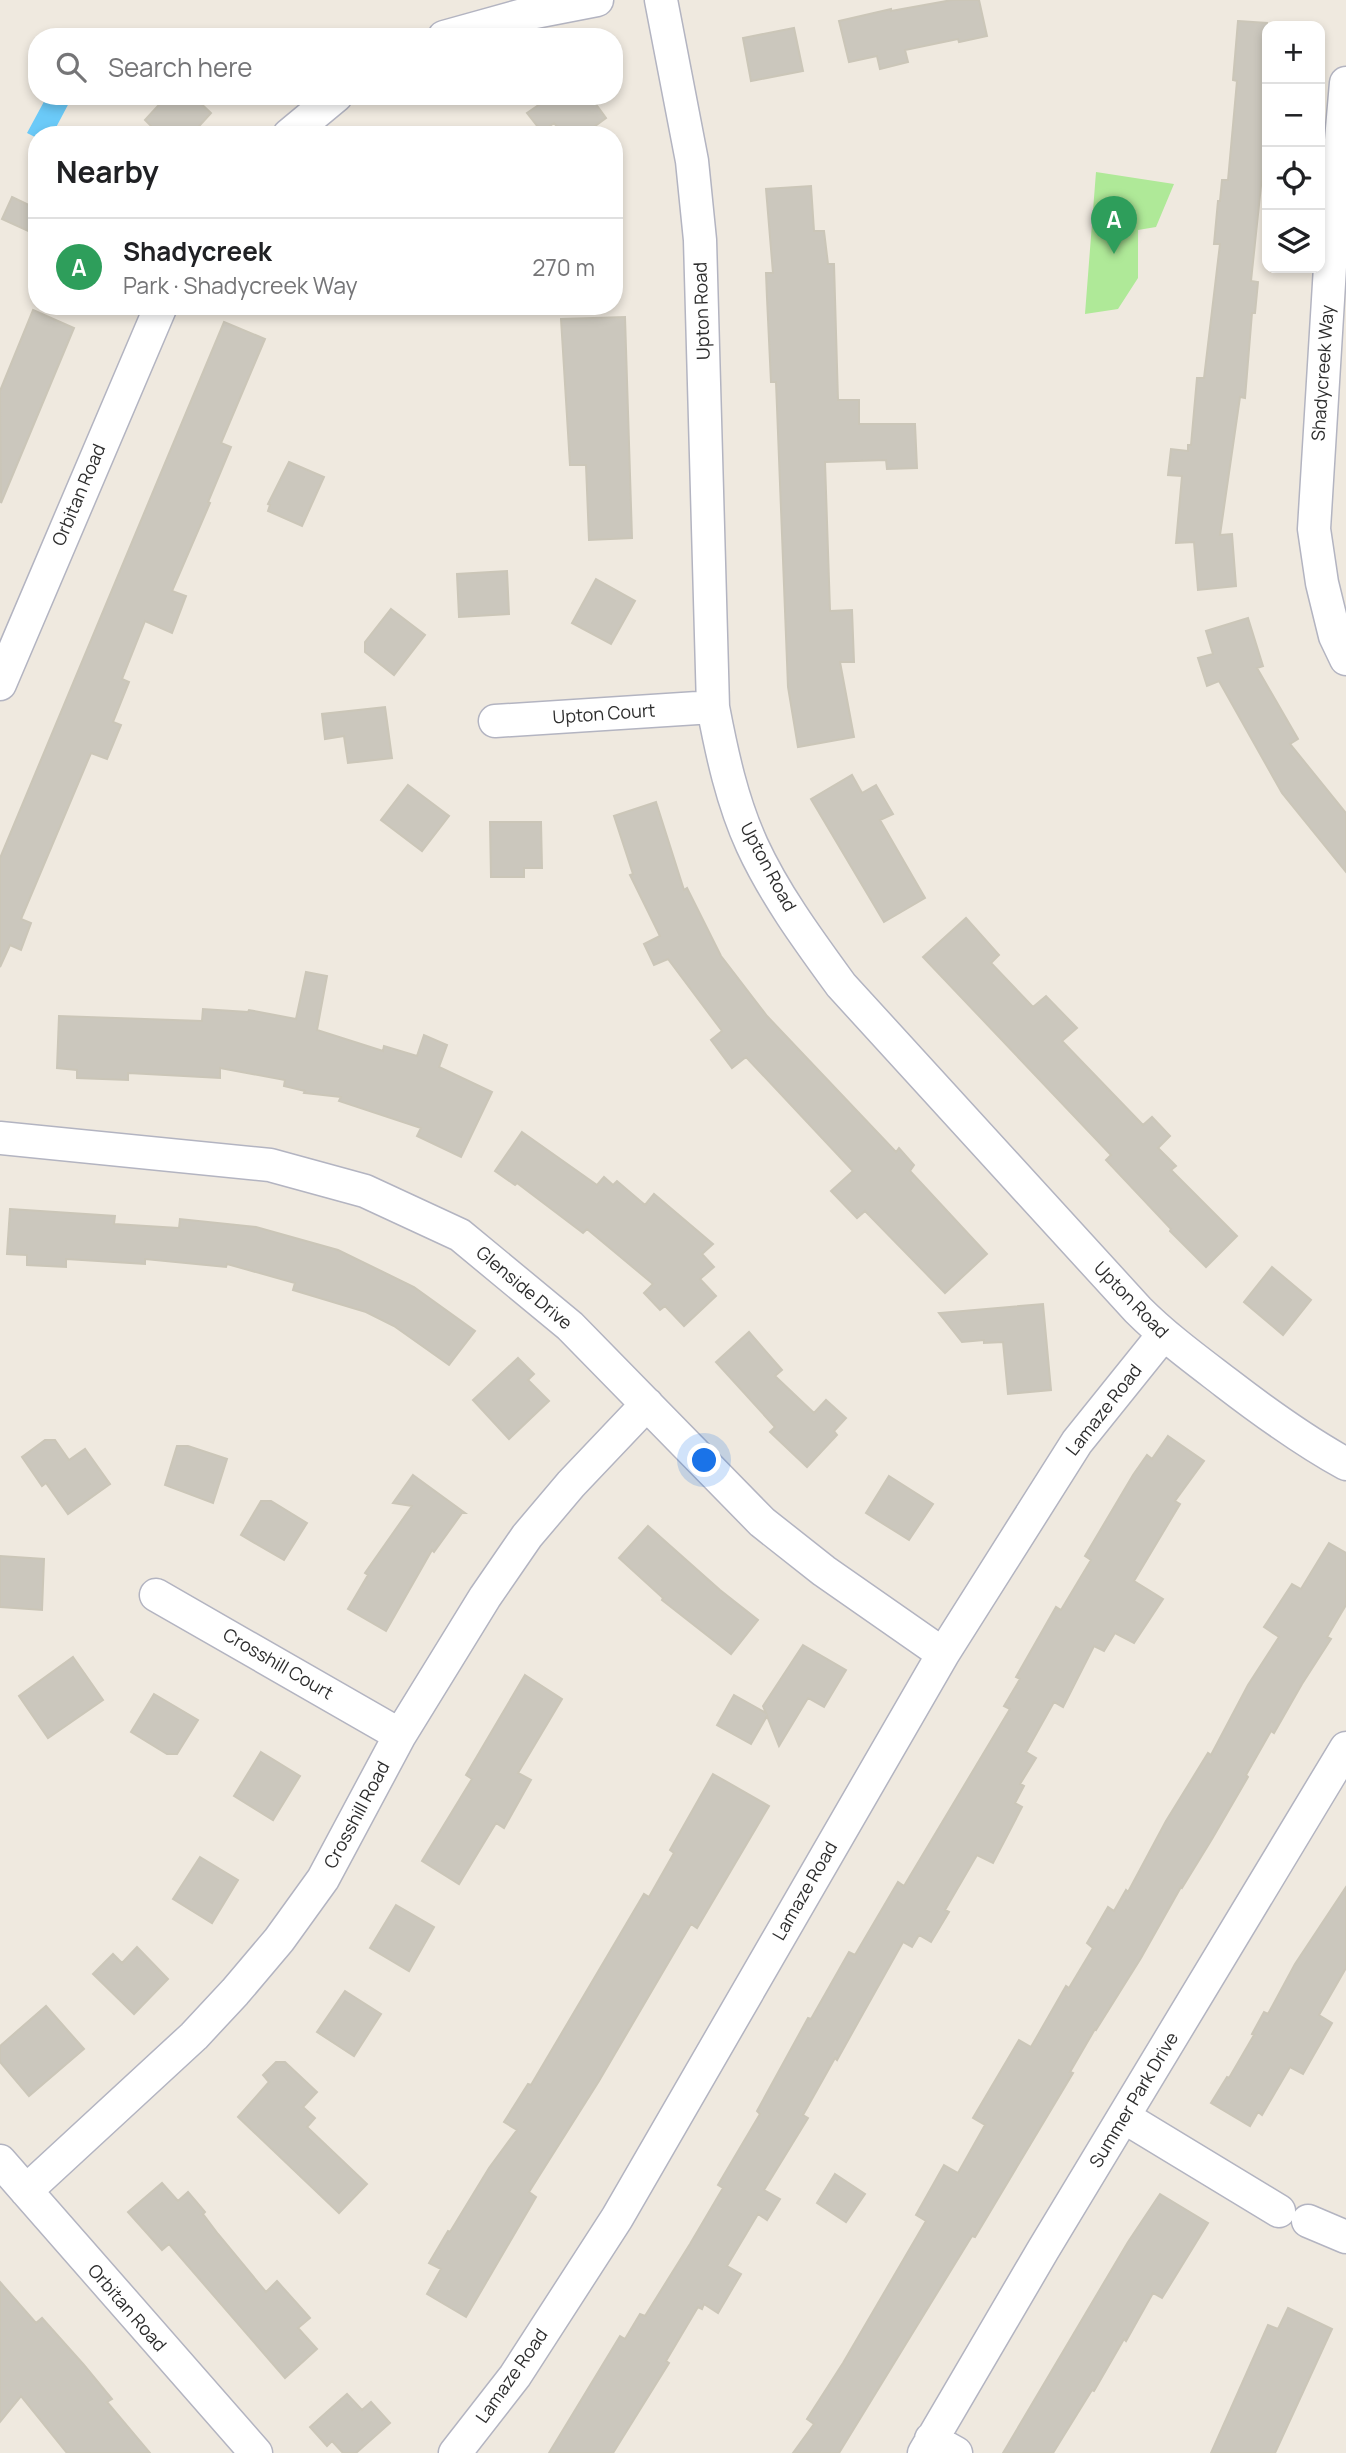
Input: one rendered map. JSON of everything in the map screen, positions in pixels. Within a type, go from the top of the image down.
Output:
[{"type":"street","points":[[476,28],[530,13],[597,0]]},
{"type":"street","name":"Upton Road","points":[[661,0],[692,161],[700,240],[713,707],[724,761],[748,836],[804,934],[841,985],[1138,1310],[1163,1335],[1260,1408],[1322,1451],[1346,1464]]},
{"type":"street","name":"Shadycreek Way","points":[[1346,83],[1330,267],[1314,529],[1322,583],[1335,636],[1346,659]]},
{"type":"street","points":[[300,126],[325,105]]},
{"type":"street","name":"Orbitan Road","points":[[0,684],[157,315]]},
{"type":"street","name":"Upton Court","points":[[495,721],[713,707]]},
{"type":"street","name":"Glenside Drive","points":[[0,1138],[240,1160],[295,1171],[365,1191],[460,1235],[570,1326],[762,1522],[824,1571],[943,1654]]},
{"type":"street","name":"Lamaze Road","points":[[455,2453],[515,2376],[617,2218],[943,1654],[1077,1442],[1163,1335]]},
{"type":"street","name":"Crosshill Road","points":[[26,2191],[194,2036],[279,1940],[323,1879],[400,1735],[485,1597],[527,1536],[604,1447],[647,1404]]},
{"type":"street","name":"Crosshill Court","points":[[156,1595],[400,1735]]},
{"type":"street","name":"Summer Park Drive","points":[[937,2448],[1124,2117],[1343,1760]]},
{"type":"street","points":[[1124,2117],[1293,2216],[1346,2237]]},
{"type":"street","name":"Orbitan Road","points":[[0,2161],[256,2453]]},
{"type":"green space","points":[[1096,172],[1174,184],[1156,227],[1138,230],[1138,278],[1118,309],[1085,314]]},
{"type":"water","points":[[42,105],[68,105],[57,126],[31,126]]},
{"type":"building","points":[[952,0],[979,0],[987,36],[905,50],[908,62],[880,69],[877,56],[849,62],[839,21],[891,9]]},
{"type":"building","points":[[1238,21],[1262,23],[1262,176],[1251,281],[1258,282],[1255,313],[1252,313],[1245,398],[1240,397],[1220,535],[1232,534],[1236,586],[1198,590],[1194,542],[1176,543],[1182,476],[1168,475],[1171,449],[1188,451],[1188,445],[1191,445],[1197,378],[1204,378],[1220,244],[1214,244],[1218,201],[1222,180],[1228,180],[1237,81],[1233,80]]},
{"type":"building","points":[[794,28],[803,71],[751,81],[743,38]]},
{"type":"building","points":[[159,105],[203,105],[211,113],[199,126],[151,126],[145,120]]},
{"type":"building","points":[[539,105],[597,105],[606,118],[595,126],[556,126],[554,123],[550,126],[537,126],[527,113]]},
{"type":"building","points":[[811,186],[814,231],[824,231],[828,264],[834,264],[838,400],[859,400],[859,424],[915,424],[917,468],[887,469],[886,460],[825,462],[830,611],[852,610],[854,662],[840,662],[854,737],[798,747],[788,687],[776,382],[771,382],[767,298],[766,273],[773,273],[766,189]]},
{"type":"building","points":[[12,197],[28,205],[28,231],[2,219]]},
{"type":"building","points":[[31,315],[44,315],[74,328],[1,503],[0,391]]},
{"type":"building","points":[[625,317],[632,538],[589,540],[586,465],[570,465],[561,319]]},
{"type":"building","points":[[224,322],[265,339],[221,443],[231,447],[172,591],[186,596],[172,633],[145,621],[122,679],[129,682],[113,722],[121,725],[107,759],[91,753],[21,919],[31,923],[21,950],[10,945],[0,967],[0,858]]},
{"type":"building","points":[[289,462],[324,477],[302,526],[268,511],[268,504]]},
{"type":"building","points":[[507,571],[509,614],[459,617],[457,574]]},
{"type":"building","points":[[596,579],[635,601],[611,644],[572,623]]},
{"type":"building","points":[[391,609],[425,635],[394,675],[365,652],[365,642]]},
{"type":"building","points":[[1248,618],[1263,666],[1257,668],[1298,739],[1290,744],[1346,813],[1346,872],[1282,793],[1219,681],[1207,686],[1198,658],[1213,654],[1206,631]]},
{"type":"building","points":[[385,707],[392,758],[348,763],[344,736],[325,739],[322,714]]},
{"type":"building","points":[[852,775],[862,793],[876,785],[893,814],[880,820],[925,898],[884,922],[811,799]]},
{"type":"building","points":[[408,785],[449,816],[422,851],[381,820]]},
{"type":"building","points":[[656,802],[684,890],[687,888],[721,956],[767,1016],[896,1152],[899,1148],[914,1165],[910,1171],[987,1254],[945,1293],[865,1211],[857,1218],[831,1191],[853,1171],[746,1057],[732,1068],[711,1040],[722,1031],[668,959],[654,965],[644,944],[660,936],[630,875],[633,874],[614,816]]},
{"type":"building","points":[[490,822],[541,822],[542,868],[524,868],[524,877],[491,877]]},
{"type":"building","points":[[966,918],[999,955],[991,963],[1033,1007],[1046,996],[1077,1028],[1062,1041],[1143,1125],[1152,1117],[1170,1136],[1158,1148],[1176,1166],[1171,1170],[1237,1236],[1206,1267],[1106,1160],[1111,1155],[923,957]]},
{"type":"building","points":[[306,972],[327,976],[317,1030],[383,1051],[384,1046],[417,1056],[424,1035],[447,1045],[439,1067],[492,1092],[461,1157],[417,1136],[421,1128],[339,1101],[341,1097],[304,1093],[305,1091],[284,1086],[285,1080],[220,1068],[220,1078],[128,1073],[128,1080],[77,1078],[77,1070],[57,1068],[59,1016],[202,1021],[203,1009],[249,1010],[296,1019]]},
{"type":"building","points":[[522,1132],[597,1185],[604,1177],[613,1185],[617,1181],[645,1205],[654,1194],[713,1244],[702,1254],[714,1267],[700,1279],[716,1296],[684,1326],[665,1306],[660,1310],[644,1293],[653,1284],[587,1229],[583,1233],[517,1183],[515,1185],[495,1171]]},
{"type":"building","points":[[10,1209],[115,1216],[114,1224],[179,1228],[180,1219],[256,1227],[338,1250],[414,1287],[475,1331],[449,1365],[394,1326],[366,1312],[293,1290],[295,1283],[227,1264],[226,1267],[145,1259],[145,1264],[66,1259],[66,1267],[27,1265],[27,1255],[7,1254]]},
{"type":"building","points":[[1272,1267],[1311,1300],[1283,1335],[1244,1302]]},
{"type":"building","points":[[1043,1304],[1051,1390],[1008,1394],[1003,1342],[962,1342],[939,1313]]},
{"type":"building","points":[[749,1332],[782,1370],[775,1376],[814,1413],[826,1400],[846,1418],[834,1431],[837,1435],[807,1467],[770,1432],[775,1427],[716,1362]]},
{"type":"building","points":[[518,1358],[534,1374],[528,1380],[549,1401],[509,1439],[473,1400]]},
{"type":"building","points":[[1168,1436],[1204,1461],[1175,1501],[1180,1504],[1134,1581],[1163,1599],[1134,1643],[1115,1633],[1104,1651],[1094,1646],[1063,1707],[1054,1702],[1026,1752],[1036,1758],[1020,1784],[1024,1786],[1015,1803],[1022,1807],[993,1863],[977,1855],[945,1910],[949,1912],[931,1942],[919,1935],[912,1947],[903,1942],[803,2115],[808,2118],[764,2190],[780,2199],[767,2220],[758,2214],[727,2266],[741,2274],[718,2313],[704,2304],[702,2309],[698,2307],[666,2361],[669,2363],[613,2453],[549,2453],[620,2336],[625,2339],[640,2314],[645,2316],[690,2244],[723,2188],[718,2185],[760,2114],[757,2111],[808,2018],[811,2019],[849,1952],[855,1955],[898,1882],[904,1886],[1010,1709],[1004,1706],[1020,1679],[1016,1677],[1056,1607],[1061,1610],[1091,1560],[1085,1556],[1133,1475],[1147,1455],[1152,1459]]},
{"type":"building","points":[[45,1440],[55,1440],[69,1460],[85,1449],[110,1484],[68,1514],[46,1483],[42,1486],[22,1457]]},
{"type":"building","points":[[177,1446],[188,1446],[227,1459],[213,1503],[165,1485]]},
{"type":"building","points":[[413,1475],[465,1513],[462,1513],[434,1552],[432,1550],[386,1631],[348,1609],[368,1575],[365,1573],[412,1506],[393,1503]]},
{"type":"building","points":[[889,1476],[933,1504],[909,1540],[866,1513]]},
{"type":"building","points":[[261,1501],[271,1501],[307,1523],[284,1560],[241,1535]]},
{"type":"building","points":[[648,1526],[758,1620],[731,1654],[662,1600],[663,1598],[619,1558]]},
{"type":"building","points":[[1329,1543],[1346,1553],[1346,1605],[1327,1637],[1331,1639],[1274,1733],[1271,1731],[1212,1839],[1095,2029],[1070,2072],[1073,2073],[975,2237],[972,2236],[839,2453],[793,2453],[814,2424],[807,2419],[926,2221],[916,2215],[944,2165],[958,2173],[985,2125],[973,2118],[1019,2040],[1031,2047],[1066,1986],[1069,1988],[1093,1948],[1087,1943],[1108,1907],[1114,1911],[1126,1890],[1128,1892],[1166,1821],[1208,1753],[1211,1755],[1248,1685],[1279,1637],[1264,1627],[1292,1584],[1301,1589]]},
{"type":"building","points":[[0,1556],[44,1559],[42,1610],[0,1607]]},
{"type":"building","points":[[803,1645],[846,1670],[824,1707],[808,1698],[779,1746],[767,1716],[751,1744],[717,1725],[734,1695],[766,1713],[763,1706]]},
{"type":"building","points":[[73,1657],[103,1700],[48,1738],[19,1696]]},
{"type":"building","points":[[525,1675],[562,1699],[518,1773],[531,1780],[504,1828],[496,1823],[459,1884],[422,1861],[472,1779],[466,1775]]},
{"type":"building","points":[[154,1694],[198,1720],[177,1754],[167,1754],[131,1732]]},
{"type":"building","points":[[261,1752],[300,1776],[273,1820],[234,1796]]},
{"type":"building","points":[[713,1774],[769,1806],[697,1928],[691,1924],[599,2081],[529,2192],[536,2197],[466,2317],[427,2294],[441,2269],[429,2263],[489,2168],[517,2130],[504,2122],[528,2084],[531,2085],[644,1894],[649,1897],[674,1853],[670,1850]]},
{"type":"building","points":[[200,1857],[238,1880],[212,1923],[173,1899]]},
{"type":"building","points":[[1346,1887],[1346,1968],[1319,2015],[1332,2023],[1303,2074],[1290,2067],[1262,2115],[1258,2112],[1250,2126],[1211,2103],[1227,2077],[1229,2078],[1264,2012],[1268,2014],[1295,1964]]},
{"type":"building","points":[[396,1905],[434,1927],[409,1971],[370,1948]]},
{"type":"building","points":[[137,1947],[168,1979],[134,2014],[93,1974],[113,1954],[122,1963]]},
{"type":"building","points":[[345,1991],[381,2014],[354,2056],[317,2032]]},
{"type":"building","points":[[46,2006],[84,2049],[29,2096],[0,2062],[0,2046]]},
{"type":"building","points":[[276,2062],[285,2062],[317,2092],[303,2107],[315,2118],[307,2127],[367,2184],[339,2213],[238,2117],[269,2082],[263,2075]]},
{"type":"building","points":[[835,2174],[865,2194],[846,2222],[817,2203]]},
{"type":"building","points":[[162,2183],[178,2201],[188,2192],[205,2212],[203,2214],[218,2234],[266,2292],[277,2281],[310,2318],[298,2328],[317,2349],[285,2378],[169,2244],[162,2250],[128,2212]]},
{"type":"building","points":[[1160,2194],[1208,2223],[1162,2298],[1153,2293],[1126,2341],[1124,2339],[1053,2453],[1003,2453],[1128,2242]]},
{"type":"building","points":[[0,2282],[36,2323],[42,2318],[84,2365],[112,2399],[107,2402],[150,2453],[67,2453],[21,2396],[0,2422]]},
{"type":"building","points":[[1288,2308],[1332,2329],[1275,2453],[1211,2453],[1268,2325],[1278,2329]]},
{"type":"building","points":[[347,2394],[362,2410],[371,2402],[390,2423],[356,2453],[343,2453],[332,2441],[327,2446],[310,2427]]},
{"type":"place","name":"Shadycreek","points":[[1114,254]]}]
